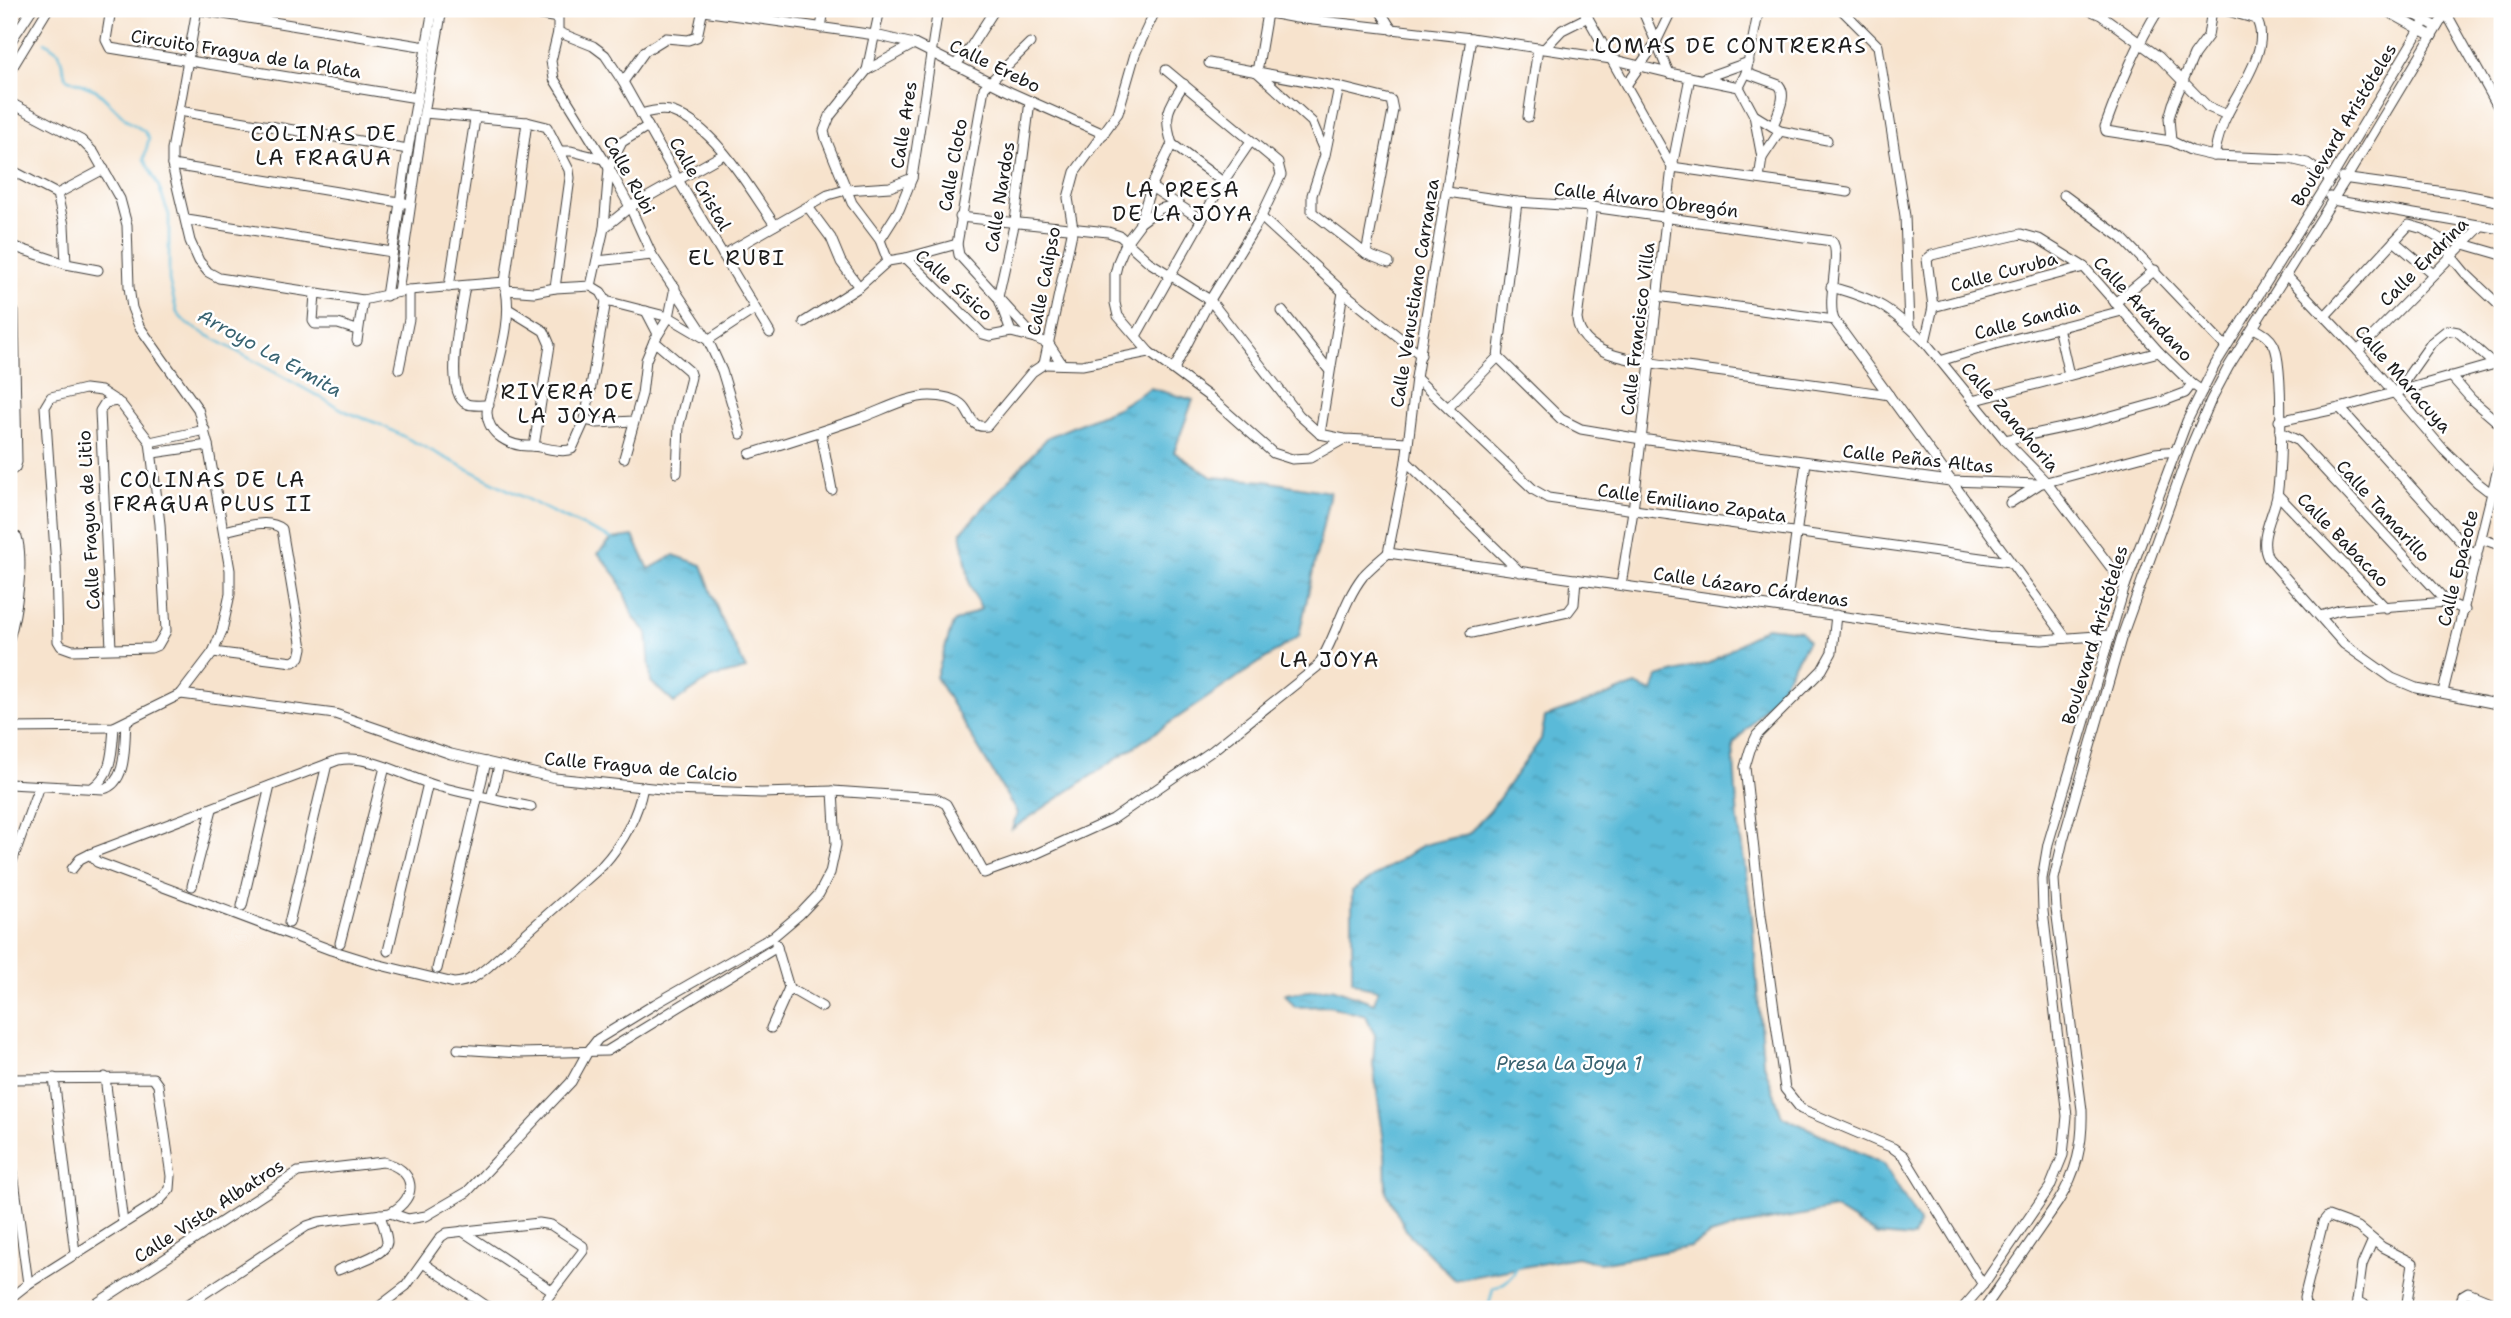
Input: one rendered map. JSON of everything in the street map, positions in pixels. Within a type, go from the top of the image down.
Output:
[{"type":"street","points":[[9,44],[32,9]]},
{"type":"street","points":[[9,73],[48,9]]},
{"type":"street","name":"Circuito Fragua de la Plata","points":[[111,9],[106,40],[110,48],[417,98]]},
{"type":"street","points":[[195,9],[189,61],[172,150],[172,165],[190,241],[199,261],[208,272],[219,278],[363,300],[409,290],[465,286],[506,286],[534,292],[591,286],[601,292],[606,302],[585,420],[572,449],[566,451],[534,446],[520,447],[509,443],[495,433],[488,410],[510,310],[506,286],[527,122]]},
{"type":"street","name":"Circuito Fragua de la Plata","points":[[195,9],[426,47]]},
{"type":"street","points":[[398,292],[408,149],[433,9]]},
{"type":"street","points":[[386,296],[392,252],[424,113],[442,9]]},
{"type":"street","name":"Calle Rubi","points":[[506,9],[558,18],[558,32],[551,61],[554,79],[609,169],[652,255],[709,340],[722,371],[741,434]]},
{"type":"street","points":[[767,20],[769,9]]},
{"type":"street","points":[[821,28],[824,9]]},
{"type":"street","points":[[867,70],[880,9]]},
{"type":"street","name":"Calle Ares","points":[[880,240],[899,210],[912,178],[938,9]]},
{"type":"street","points":[[955,65],[970,48],[995,9]]},
{"type":"street","name":"Calle Calipso","points":[[1044,364],[1073,228],[1068,198],[1074,172],[1104,134],[1124,101],[1132,63],[1156,9]]},
{"type":"street","points":[[1248,9],[1611,59],[1739,87],[1754,115],[1762,158]]},
{"type":"street","points":[[1379,9],[1392,30]]},
{"type":"street","points":[[1656,9],[1643,12],[1669,73]]},
{"type":"street","points":[[1627,84],[1655,44],[1672,9]]},
{"type":"street","points":[[1739,87],[1749,62],[1759,9]]},
{"type":"street","points":[[1841,9],[1878,46],[1905,216],[1909,326]]},
{"type":"street","points":[[2087,9],[2101,15],[2159,57],[2207,107],[2227,115]]},
{"type":"street","points":[[2159,9],[2139,44],[2115,100],[2105,127],[2109,134],[2171,141],[2192,151],[2214,156],[2290,159],[2307,163],[2332,179],[2347,177],[2502,202]]},
{"type":"street","points":[[2171,141],[2169,118],[2194,55],[2208,36],[2211,9]]},
{"type":"street","points":[[2214,156],[2227,115],[2254,64],[2260,32],[2256,19],[2221,9]]},
{"type":"street","points":[[2383,9],[2432,36]]},
{"type":"street","points":[[2406,9],[2437,26]]},
{"type":"street","name":"Boulevard Aristóteles","points":[[1962,1309],[1983,1285],[2050,1187],[2063,1155],[2067,1116],[2042,894],[2043,871],[2048,844],[2124,586],[2174,451],[2226,346],[2332,179],[2432,9]]},
{"type":"street","points":[[623,82],[645,51],[666,38],[688,40],[697,37],[703,10]]},
{"type":"street","name":"Calle Erebo","points":[[703,10],[875,35],[914,44],[988,82],[1104,134]]},
{"type":"street","points":[[2446,10],[2502,114]]},
{"type":"street","name":"Boulevard Aristóteles","points":[[1983,1309],[2058,1202],[2074,1173],[2082,1130],[2056,909],[2056,867],[2122,639],[2189,451],[2229,366],[2347,177],[2446,10]]},
{"type":"street","points":[[1257,72],[1270,11]]},
{"type":"street","points":[[1528,117],[1541,48],[1586,13],[1672,167],[1848,192]]},
{"type":"street","points":[[9,26],[19,29]]},
{"type":"street","name":"Calle Cristal","points":[[558,32],[599,49],[623,82],[723,255],[828,195],[890,187],[912,178]]},
{"type":"street","name":"Calle Venustiano Carranza","points":[[1388,553],[1406,461],[1416,378],[1471,38]]},
{"type":"street","points":[[988,82],[1030,43]]},
{"type":"street","points":[[867,70],[914,44]]},
{"type":"street","points":[[1702,79],[1749,62]]},
{"type":"street","points":[[1209,63],[1386,97],[1393,104],[1366,254]]},
{"type":"street","name":"Calle Sisico","points":[[867,70],[826,123],[826,139],[846,191],[880,240],[888,261],[906,258],[976,330],[990,336],[1011,332],[1049,344]]},
{"type":"street","points":[[1166,70],[1278,163],[1281,175],[1261,217],[1210,300],[1174,369]]},
{"type":"street","points":[[1257,72],[1312,122],[1325,155]]},
{"type":"street","points":[[1746,73],[1783,89],[1776,129],[1762,158],[1759,179]]},
{"type":"street","name":"Calle Francisco Villa","points":[[1621,585],[1633,511],[1672,167],[1690,77]]},
{"type":"street","name":"Calle Cloto","points":[[988,82],[981,96],[957,244],[960,255],[998,297]]},
{"type":"street","points":[[1184,84],[1167,114],[1166,124],[1172,144],[1223,182]]},
{"type":"street","points":[[1339,87],[1325,155],[1312,195],[1312,212],[1366,254],[1389,263]]},
{"type":"street","name":"Calle Nardos","points":[[998,297],[1016,221],[1030,101]]},
{"type":"street","points":[[9,102],[81,141],[94,153],[120,199],[127,225],[129,287],[136,317],[148,339],[198,409],[208,445],[230,570],[230,594],[222,631],[213,652],[181,695],[114,727],[9,728]]},
{"type":"street","points":[[641,114],[656,110],[671,111],[706,131],[775,225]]},
{"type":"street","points":[[179,111],[408,149]]},
{"type":"street","points":[[424,113],[527,122],[547,127],[561,151],[570,178],[555,288]]},
{"type":"street","points":[[1754,115],[1776,129],[1827,140]]},
{"type":"street","points":[[449,287],[475,119]]},
{"type":"street","points":[[591,286],[604,228],[609,169],[622,142],[648,126]]},
{"type":"street","points":[[1136,336],[1223,182],[1251,141]]},
{"type":"street","points":[[1139,225],[1151,187],[1172,144]]},
{"type":"street","points":[[561,151],[600,155],[617,149]]},
{"type":"street","points":[[604,228],[630,207],[677,178],[724,154]]},
{"type":"street","points":[[172,165],[405,203]]},
{"type":"street","points":[[9,169],[57,194]]},
{"type":"street","points":[[57,194],[104,169]]},
{"type":"street","points":[[2332,179],[2329,196],[2332,200],[2502,229]]},
{"type":"street","points":[[1151,187],[1202,220]]},
{"type":"street","name":"Calle Álvaro Obregón","points":[[1447,192],[1517,202],[1592,207],[1826,238],[1832,241],[1836,249],[1831,287]]},
{"type":"street","points":[[57,194],[65,236],[66,264]]},
{"type":"street","points":[[2064,195],[2104,222],[2155,270],[2226,346]]},
{"type":"street","points":[[1448,408],[1498,356],[1517,202]]},
{"type":"street","points":[[2307,239],[2312,238],[2334,206],[2348,203]]},
{"type":"street","points":[[1178,204],[1159,209],[1139,225],[1127,241],[1115,274],[1115,310],[1149,352],[1174,369],[1273,453],[1292,458],[1310,458],[1344,439]]},
{"type":"street","points":[[808,207],[831,238],[841,262],[859,287]]},
{"type":"street","points":[[1592,207],[1577,319],[1578,328],[1594,346],[1606,352],[1649,362],[1889,395]]},
{"type":"street","points":[[2325,316],[2415,215]]},
{"type":"street","points":[[960,217],[1108,232],[1127,241],[1143,258],[1210,300],[1298,415],[1320,434],[1344,439],[1408,442]]},
{"type":"street","points":[[1261,217],[1343,292],[1421,355]]},
{"type":"street","points":[[187,220],[392,252]]},
{"type":"street","name":"Calle Endrina","points":[[2358,351],[2483,225]]},
{"type":"street","points":[[2406,228],[2423,229],[2442,240],[2465,273],[2502,308]]},
{"type":"street","name":"Calle Arándano","points":[[1933,307],[1926,264],[1932,255],[2021,234],[2039,239],[2084,267],[2159,352],[2202,391]]},
{"type":"street","points":[[2394,241],[2433,274]]},
{"type":"street","points":[[906,258],[957,244]]},
{"type":"street","points":[[2464,244],[2502,255]]},
{"type":"street","points":[[9,246],[66,264],[98,270]]},
{"type":"street","points":[[597,261],[652,255]]},
{"type":"street","points":[[723,255],[770,333]]},
{"type":"street","points":[[804,323],[859,287],[888,261]]},
{"type":"street","name":"Calle Curuba","points":[[1933,307],[2084,267]]},
{"type":"street","points":[[2118,307],[2155,270]]},
{"type":"street","name":"Calle Maracuya","points":[[2286,275],[2358,351],[2443,449],[2477,483],[2498,494]]},
{"type":"street","points":[[465,286],[453,370],[462,400],[488,410]]},
{"type":"street","points":[[624,458],[632,421],[642,394],[646,360],[669,317],[675,287]]},
{"type":"street","points":[[1831,287],[1834,320],[2066,638]]},
{"type":"street","name":"Calle Zanahoria","points":[[1831,287],[1863,296],[1882,305],[1925,342],[2124,586]]},
{"type":"street","points":[[399,369],[409,319],[409,290]]},
{"type":"street","points":[[1320,434],[1343,292]]},
{"type":"street","points":[[315,294],[313,321],[318,325],[338,324],[357,330]]},
{"type":"street","points":[[1657,296],[1834,320]]},
{"type":"street","points":[[998,297],[1011,332]]},
{"type":"street","points":[[998,297],[1035,338]]},
{"type":"street","points":[[357,341],[363,300]]},
{"type":"street","points":[[606,302],[669,317],[709,340],[755,309]]},
{"type":"street","points":[[9,303],[15,312],[12,358],[17,462],[15,468],[9,472]]},
{"type":"street","points":[[1925,342],[1933,307]]},
{"type":"street","name":"Calle Sandia","points":[[1940,361],[2118,307]]},
{"type":"street","points":[[510,310],[544,331],[550,345],[534,446]]},
{"type":"street","points":[[646,311],[656,338],[691,377],[679,425],[677,473]]},
{"type":"street","points":[[1282,311],[1329,370]]},
{"type":"street","points":[[2058,327],[2069,375]]},
{"type":"street","points":[[2254,328],[2268,335],[2274,346],[2279,371],[2277,494],[2264,540],[2265,553],[2344,644],[2392,678],[2408,686],[2502,705]]},
{"type":"street","points":[[2395,394],[2432,342],[2447,330],[2458,332],[2498,363]]},
{"type":"street","points":[[1049,344],[1062,364]]},
{"type":"street","points":[[750,454],[920,397],[946,397],[958,402],[964,406],[973,423],[981,427],[987,426],[1032,372],[1044,364],[1082,365],[1149,352]]},
{"type":"street","points":[[1972,401],[2159,352]]},
{"type":"street","name":"Calle Peñas Altas","points":[[1498,356],[1560,419],[1581,429],[1806,462],[1950,481],[2043,484],[2155,453],[2189,451]]},
{"type":"street","points":[[2279,421],[2395,394],[2498,363]]},
{"type":"street","points":[[2451,376],[2472,400],[2502,426]]},
{"type":"street","name":"Calle Emiliano Zapata","points":[[1416,378],[1544,496],[1633,511],[2010,562]]},
{"type":"street","points":[[2005,440],[2086,423],[2161,402],[2185,393],[2192,384]]},
{"type":"street","points":[[85,389],[101,391],[117,401],[150,442],[160,524],[166,631],[158,645],[151,648],[72,650],[61,646],[58,641],[56,566],[45,407],[51,397],[85,389]]},
{"type":"street","name":"Calle Fragua de Litio","points":[[111,648],[100,411],[106,403],[117,401]]},
{"type":"street","points":[[2340,408],[2477,557]]},
{"type":"street","points":[[585,420],[597,423],[632,421]]},
{"type":"street","points":[[150,442],[205,430]]},
{"type":"street","points":[[821,432],[832,490]]},
{"type":"street","name":"Calle Tamarillo","points":[[2280,432],[2297,440],[2447,603],[2465,610]]},
{"type":"street","points":[[153,453],[208,445]]},
{"type":"street","name":"Calle Epazote","points":[[2444,692],[2477,557],[2498,494],[2502,452]]},
{"type":"street","points":[[1406,461],[1522,573]]},
{"type":"street","points":[[1786,608],[1806,462]]},
{"type":"street","points":[[2010,503],[2043,484]]},
{"type":"street","name":"Calle Babacao","points":[[2277,494],[2386,608]]},
{"type":"street","points":[[213,652],[293,662],[300,657],[302,648],[282,529],[277,524],[269,523],[224,531]]},
{"type":"street","points":[[9,533],[17,537],[19,570],[13,589],[9,639]]},
{"type":"street","points":[[2482,539],[2502,546]]},
{"type":"street","name":"Calle Lázaro Cárdenas","points":[[1388,553],[1989,637],[2066,638],[2110,635]]},
{"type":"street","name":"Calle Fragua de Calcio","points":[[181,695],[335,714],[451,754],[555,778],[643,787],[761,793],[833,791],[941,800],[946,804],[984,873],[1029,857],[1113,819],[1212,751],[1317,667],[1327,652],[1346,604],[1363,576],[1388,553]]},
{"type":"street","points":[[1471,633],[1568,612],[1574,604],[1576,579]]},
{"type":"street","points":[[2320,616],[2340,610],[2447,603]]},
{"type":"street","points":[[1836,615],[1832,652],[1822,670],[1758,735],[1745,767],[1761,915],[1785,1089],[1801,1109],[1893,1148],[1904,1156],[1983,1285]]},
{"type":"street","points":[[9,785],[103,789],[116,782],[123,759],[126,722]]},
{"type":"street","points":[[92,788],[106,777],[114,727]]},
{"type":"street","points":[[72,869],[80,859],[90,854],[327,764],[351,758],[365,760],[428,783],[531,807]]},
{"type":"street","points":[[437,970],[486,762]]},
{"type":"street","points":[[289,923],[327,764]]},
{"type":"street","points":[[491,798],[499,766]]},
{"type":"street","points":[[340,943],[385,767]]},
{"type":"street","points":[[388,951],[428,783]]},
{"type":"street","points":[[9,870],[39,786]]},
{"type":"street","points":[[242,906],[271,786]]},
{"type":"street","points":[[90,854],[97,862],[331,950],[454,983],[465,982],[489,966],[608,860],[628,830],[643,787]]},
{"type":"street","points":[[181,1309],[307,1226],[385,1213],[408,1219],[426,1216],[467,1192],[571,1082],[598,1039],[774,936],[800,914],[818,894],[830,873],[836,845],[833,791]]},
{"type":"street","points":[[192,886],[212,809]]},
{"type":"street","points":[[771,1028],[789,988],[774,936]]},
{"type":"street","points":[[458,1049],[519,1053],[607,1051],[777,947]]},
{"type":"street","points":[[789,988],[822,1007]]},
{"type":"street","points":[[2054,1008],[2063,1014],[2068,1005]]},
{"type":"street","points":[[2058,1041],[2064,1030],[2070,1032],[2073,1040]]},
{"type":"street","points":[[105,1077],[123,1223]]},
{"type":"street","points":[[9,1079],[148,1077],[156,1080],[172,1176],[166,1195],[9,1299]]},
{"type":"street","points":[[54,1078],[75,1253]]},
{"type":"street","points":[[9,1143],[28,1284]]},
{"type":"street","name":"Calle Vista Albatros","points":[[88,1309],[298,1172],[383,1162],[396,1165],[404,1170],[409,1187],[404,1203],[385,1213]]},
{"type":"street","points":[[338,1270],[377,1255],[386,1248],[385,1213]]},
{"type":"street","points":[[2309,1309],[2304,1298],[2325,1218],[2328,1216],[2363,1230],[2389,1251],[2412,1261],[2406,1309]]},
{"type":"street","points":[[376,1309],[406,1286],[441,1237],[447,1233],[546,1223],[583,1246],[583,1251],[539,1309]]},
{"type":"street","points":[[462,1231],[553,1291]]},
{"type":"street","points":[[2371,1309],[2357,1305],[2362,1265],[2373,1240]]},
{"type":"street","points":[[423,1263],[491,1309]]},
{"type":"street","points":[[2459,1309],[2464,1293],[2502,1306]]},
{"type":"water","points":[[1150,388],[1193,400],[1174,452],[1212,477],[1265,481],[1330,492],[1299,636],[1012,829],[1017,813],[936,677],[953,623],[981,609],[970,586],[961,532],[1048,437],[1117,408]]},
{"type":"water","points":[[633,536],[649,569],[674,555],[702,565],[720,616],[746,669],[711,678],[674,703],[651,682],[647,632],[634,618],[618,578],[598,553],[612,539]]},
{"type":"water","name":"Presa La Joya 1","points":[[1766,627],[1801,631],[1808,641],[1776,695],[1733,745],[1738,821],[1752,914],[1763,1061],[1782,1116],[1884,1164],[1919,1222],[1913,1238],[1877,1235],[1835,1209],[1741,1226],[1710,1235],[1690,1247],[1599,1263],[1577,1257],[1455,1280],[1407,1232],[1386,1191],[1385,1149],[1373,1064],[1375,1035],[1366,1016],[1329,1006],[1295,1007],[1285,994],[1332,988],[1374,1003],[1378,990],[1364,987],[1352,980],[1352,891],[1423,845],[1468,834],[1490,811],[1541,739],[1545,717],[1636,685],[1652,692],[1657,677],[1709,663]]},
{"type":"waterway","name":"Arroyo La Ermita","points":[[45,42],[59,52],[66,78],[96,90],[149,138],[144,159],[158,185],[169,215],[169,280],[177,313],[187,324],[347,412],[379,424],[552,512],[612,539]]},
{"type":"waterway","points":[[1488,1309],[1493,1288],[1508,1280],[1517,1266]]},
{"type":"district","name":"LOMAS DE CONTRERAS","points":[[1731,46]]},
{"type":"district","name":"COLINAS DE LA FRAGUA","points":[[324,146]]},
{"type":"district","name":"LA PRESA DE LA JOYA","points":[[1183,202]]},
{"type":"district","name":"EL RUBI","points":[[737,258]]},
{"type":"district","name":"RIVERA DE LA JOYA","points":[[568,404]]},
{"type":"district","name":"COLINAS DE LA FRAGUA PLUS II","points":[[213,492]]},
{"type":"district","name":"LA JOYA","points":[[1330,660]]}]
